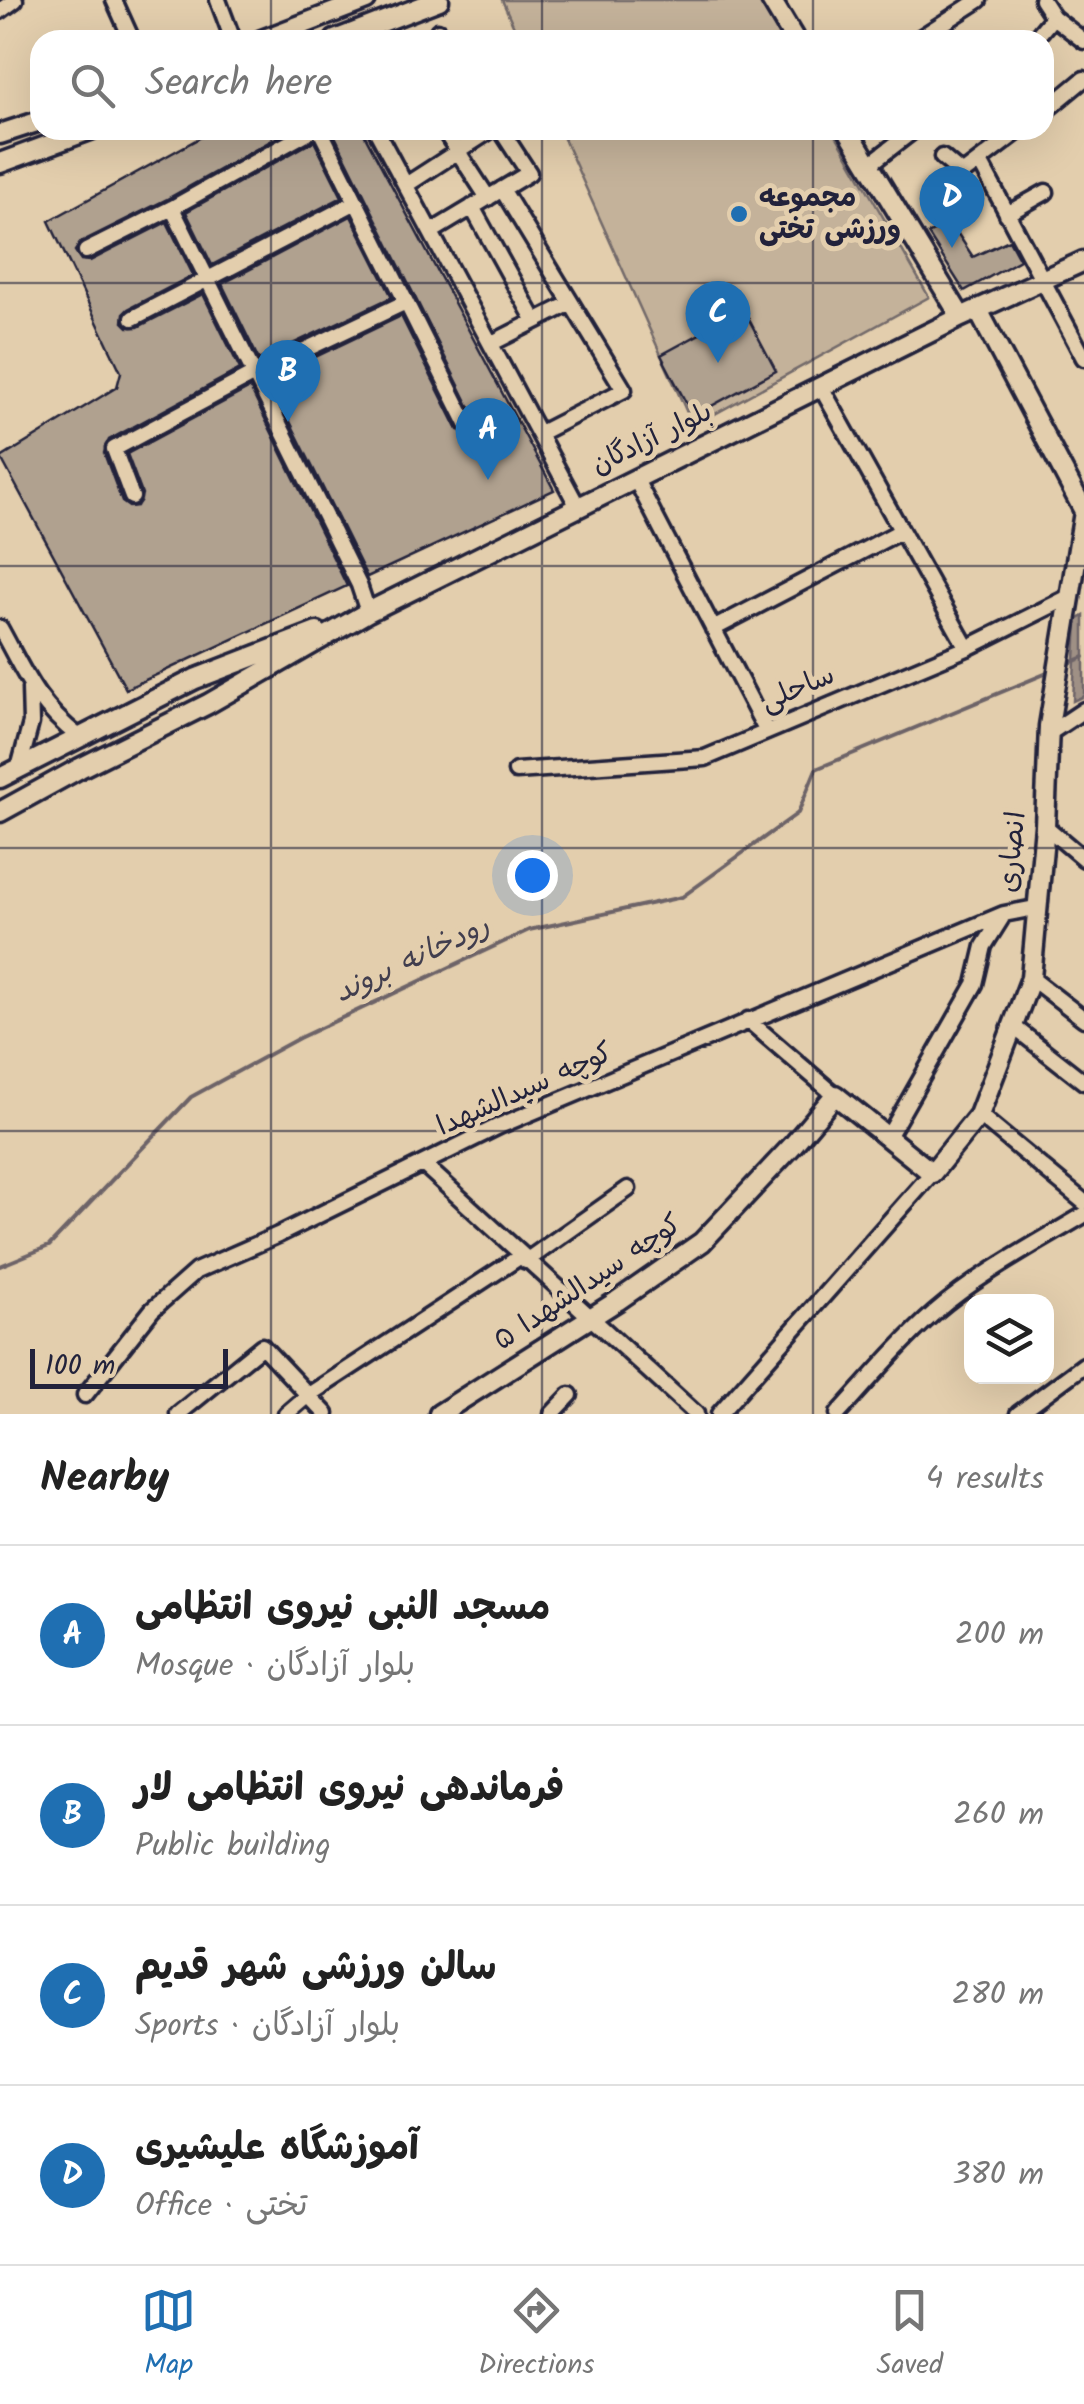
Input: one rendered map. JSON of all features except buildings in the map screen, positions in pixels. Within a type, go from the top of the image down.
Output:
[{"type":"main road","points":[[284,30],[340,5],[366,0]]},
{"type":"main road","points":[[361,30],[440,0]]},
{"type":"main road","points":[[770,0],[788,30]]},
{"type":"main road","points":[[0,134],[30,124]]},
{"type":"main road","points":[[0,163],[63,140]]},
{"type":"main road","name":"انصاری","points":[[854,140],[969,314],[1084,511],[1076,595],[1048,730],[1045,826],[1032,978],[979,1115],[932,1173]]},
{"type":"main road","name":"بلوار آزادگان","points":[[0,812],[208,704],[368,612],[1084,260]]},
{"type":"main road","name":"بلوار آزادگان","points":[[0,778],[195,679],[368,612]]},
{"type":"main road","points":[[835,1094],[932,1173]]},
{"type":"main road","name":"کوچه سیدالشهدا ۵","points":[[439,1414],[702,1242],[835,1094]]},
{"type":"street","points":[[0,11],[15,0]]},
{"type":"street","points":[[114,0],[128,30]]},
{"type":"street","points":[[218,0],[228,30]]},
{"type":"street","points":[[932,30],[979,0]]},
{"type":"street","points":[[1042,0],[1054,18],[1084,41]]},
{"type":"street","points":[[1043,30],[1054,18]]},
{"type":"street","points":[[1054,104],[1084,78]]},
{"type":"street","points":[[86,250],[172,208],[294,140]]},
{"type":"street","points":[[325,140],[467,424]]},
{"type":"street","points":[[382,140],[578,507]]},
{"type":"street","points":[[451,140],[488,198]]},
{"type":"street","points":[[406,185],[475,140]]},
{"type":"street","points":[[431,232],[529,172],[508,140]]},
{"type":"street","points":[[870,164],[901,140]]},
{"type":"street","points":[[942,158],[962,174],[1008,140]]},
{"type":"street","points":[[980,162],[1084,358]]},
{"type":"street","points":[[502,189],[624,390],[540,433]]},
{"type":"street","points":[[1008,214],[1046,192]]},
{"type":"street","points":[[132,318],[356,202]]},
{"type":"street","points":[[472,207],[534,321]]},
{"type":"street","points":[[172,208],[359,584],[368,612]]},
{"type":"street","points":[[132,496],[114,449],[254,374],[406,302]]},
{"type":"street","points":[[492,343],[571,303]]},
{"type":"street","points":[[821,387],[966,648]]},
{"type":"street","points":[[635,478],[767,732]]},
{"type":"street","points":[[714,628],[901,532]]},
{"type":"street","name":"ساحلی","points":[[516,771],[705,758],[966,648],[1076,595]]},
{"type":"street","points":[[0,628],[30,687],[51,714],[79,737]]},
{"type":"street","points":[[18,768],[32,723],[30,687]]},
{"type":"street","points":[[1048,730],[1084,710]]},
{"type":"street","points":[[1045,826],[1084,859]]},
{"type":"street","name":"کوچه سیدالشهدا","points":[[85,1395],[152,1310],[196,1271],[499,1126],[1004,914],[1035,908]]},
{"type":"street","points":[[888,1138],[975,984],[984,946],[1004,914]]},
{"type":"street","points":[[1032,978],[1084,1018]]},
{"type":"street","points":[[748,1020],[835,1094]]},
{"type":"street","points":[[1014,1026],[1084,1082]]},
{"type":"street","points":[[979,1115],[1084,1202]]},
{"type":"street","points":[[423,1164],[696,1414]]},
{"type":"street","points":[[720,1414],[932,1173]]},
{"type":"street","points":[[286,1414],[307,1396],[628,1189]]},
{"type":"street","points":[[846,1411],[886,1358],[937,1310],[1084,1215]]},
{"type":"street","points":[[178,1414],[262,1346],[326,1414]]},
{"type":"street","points":[[1018,1414],[1084,1365]]},
{"type":"street","points":[[552,1414],[570,1395]]},
{"type":"shaded area","points":[[502,0],[759,0],[776,30],[516,30]]},
{"type":"shaded area","name":"مجموعه ورزشی تختی","points":[[564,140],[839,140],[929,297],[693,426]]},
{"type":"shaded area","points":[[1084,616],[1084,696],[1073,701],[1077,620]]},
{"type":"waterway","name":"رودخانه بروند","points":[[1065,665],[1084,657]]},
{"type":"waterway","name":"رودخانه بروند","points":[[0,1266],[49,1246],[191,1097],[299,1038],[529,930],[682,897],[798,813],[816,769],[1052,671]]},
{"type":"place","name":"مجموعه ورزشی تختی","points":[[739,214]]},
{"type":"place","name":"آموزشگاه علیشیری","points":[[952,248]]},
{"type":"place","name":"سالن ورزشی شهر قدیم","points":[[718,363]]},
{"type":"place","name":"فرماندهی نیروی انتظامی لار","points":[[288,422]]},
{"type":"place","name":"مسجد النبی نیروی انتظامی","points":[[488,480]]}]
